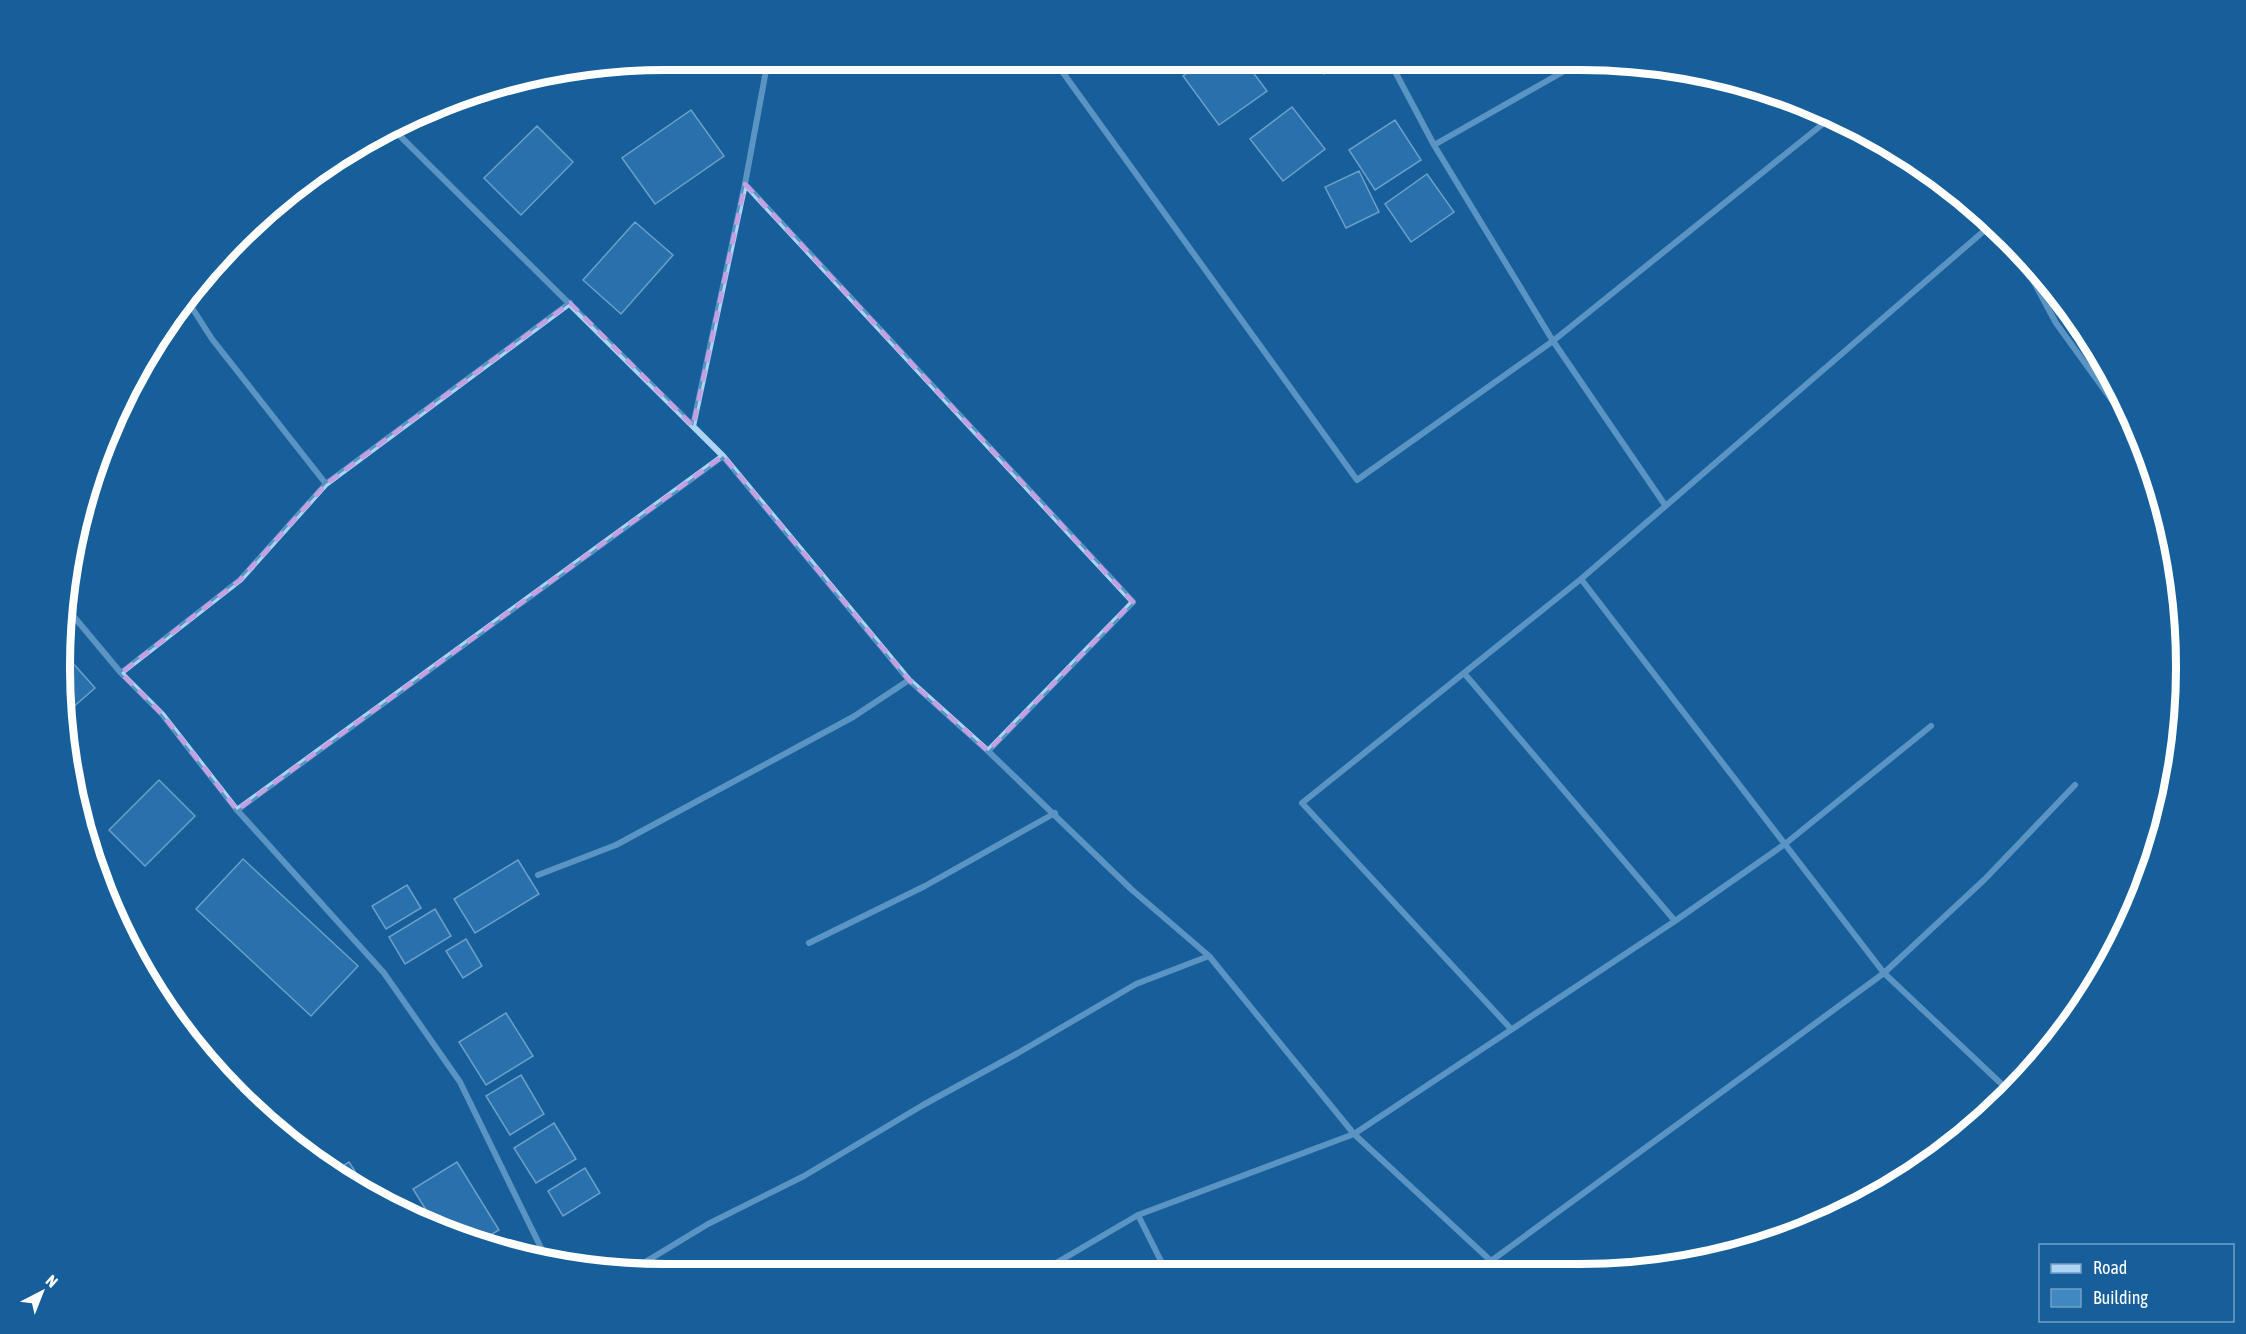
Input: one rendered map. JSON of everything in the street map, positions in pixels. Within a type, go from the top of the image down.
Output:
[{"type":"street","points":[[693,426],[745,184],[766,70]]},
{"type":"street","points":[[1061,70],[1357,480],[1553,342],[1823,123]]},
{"type":"street","points":[[1394,70],[1434,145],[1553,342],[1665,505]]},
{"type":"street","points":[[1434,145],[1568,70]]},
{"type":"street","points":[[399,134],[723,456],[909,680],[1054,813],[1131,889],[1209,956],[1354,1134],[1494,1264]]},
{"type":"street","points":[[745,184],[1133,602],[988,751]]},
{"type":"street","points":[[1511,1029],[1302,803],[1581,579],[1985,230]]},
{"type":"street","points":[[2037,286],[2056,322],[2114,403]]},
{"type":"street","points":[[121,673],[240,580],[326,484],[570,303]]},
{"type":"street","points":[[192,307],[212,339],[326,484]]},
{"type":"street","points":[[237,810],[723,456]]},
{"type":"street","points":[[1581,579],[1884,973],[2004,1086]]},
{"type":"street","points":[[73,617],[121,673],[162,714],[237,810],[384,973],[460,1083],[542,1250]]},
{"type":"street","points":[[1464,673],[1675,921]]},
{"type":"street","points":[[538,875],[616,844],[853,717],[909,680]]},
{"type":"street","points":[[1054,1264],[1138,1215],[1354,1134],[1675,921],[1785,844],[1930,726]]},
{"type":"street","points":[[1491,1261],[1884,973],[1985,879],[2075,785]]},
{"type":"street","points":[[809,943],[925,886],[1054,813]]},
{"type":"street","points":[[644,1263],[708,1224],[804,1176],[923,1105],[1136,984],[1209,956]]},
{"type":"street","points":[[1138,1215],[1162,1264]]},
{"type":"highlighted area","points":[[745,184],[1133,602],[988,751],[909,680],[723,456],[237,810],[162,714],[121,673],[240,580],[326,484],[570,303],[693,426]]},
{"type":"building","points":[[1191,70],[1251,70],[1267,91],[1219,125],[1183,76]]},
{"type":"building","points":[[1292,107],[1325,149],[1283,181],[1250,139]]},
{"type":"building","points":[[691,110],[724,156],[655,204],[622,158]]},
{"type":"building","points":[[1395,120],[1421,160],[1375,190],[1349,150]]},
{"type":"building","points":[[537,126],[573,162],[521,215],[484,178]]},
{"type":"building","points":[[1359,171],[1379,212],[1346,228],[1325,187]]},
{"type":"building","points":[[1427,174],[1454,212],[1411,242],[1385,204]]},
{"type":"building","points":[[635,222],[673,255],[621,314],[583,280]]},
{"type":"building","points":[[70,660],[95,688],[72,708]]},
{"type":"building","points":[[159,780],[195,816],[145,866],[109,830]]},
{"type":"building","points":[[243,859],[358,966],[311,1016],[196,909]]},
{"type":"building","points":[[518,860],[539,894],[475,933],[454,899]]},
{"type":"building","points":[[407,885],[421,908],[386,929],[372,906]]},
{"type":"building","points":[[435,909],[451,936],[405,964],[389,937]]},
{"type":"building","points":[[466,939],[482,966],[463,978],[446,951]]},
{"type":"building","points":[[506,1013],[533,1056],[486,1085],[459,1042]]},
{"type":"building","points":[[521,1075],[544,1114],[510,1135],[486,1096]]},
{"type":"building","points":[[554,1123],[576,1159],[536,1183],[514,1148]]},
{"type":"building","points":[[349,1162],[359,1178],[342,1167]]},
{"type":"building","points":[[457,1162],[499,1230],[489,1236],[428,1213],[413,1189]]},
{"type":"building","points":[[585,1168],[600,1193],[563,1216],[548,1191]]}]
